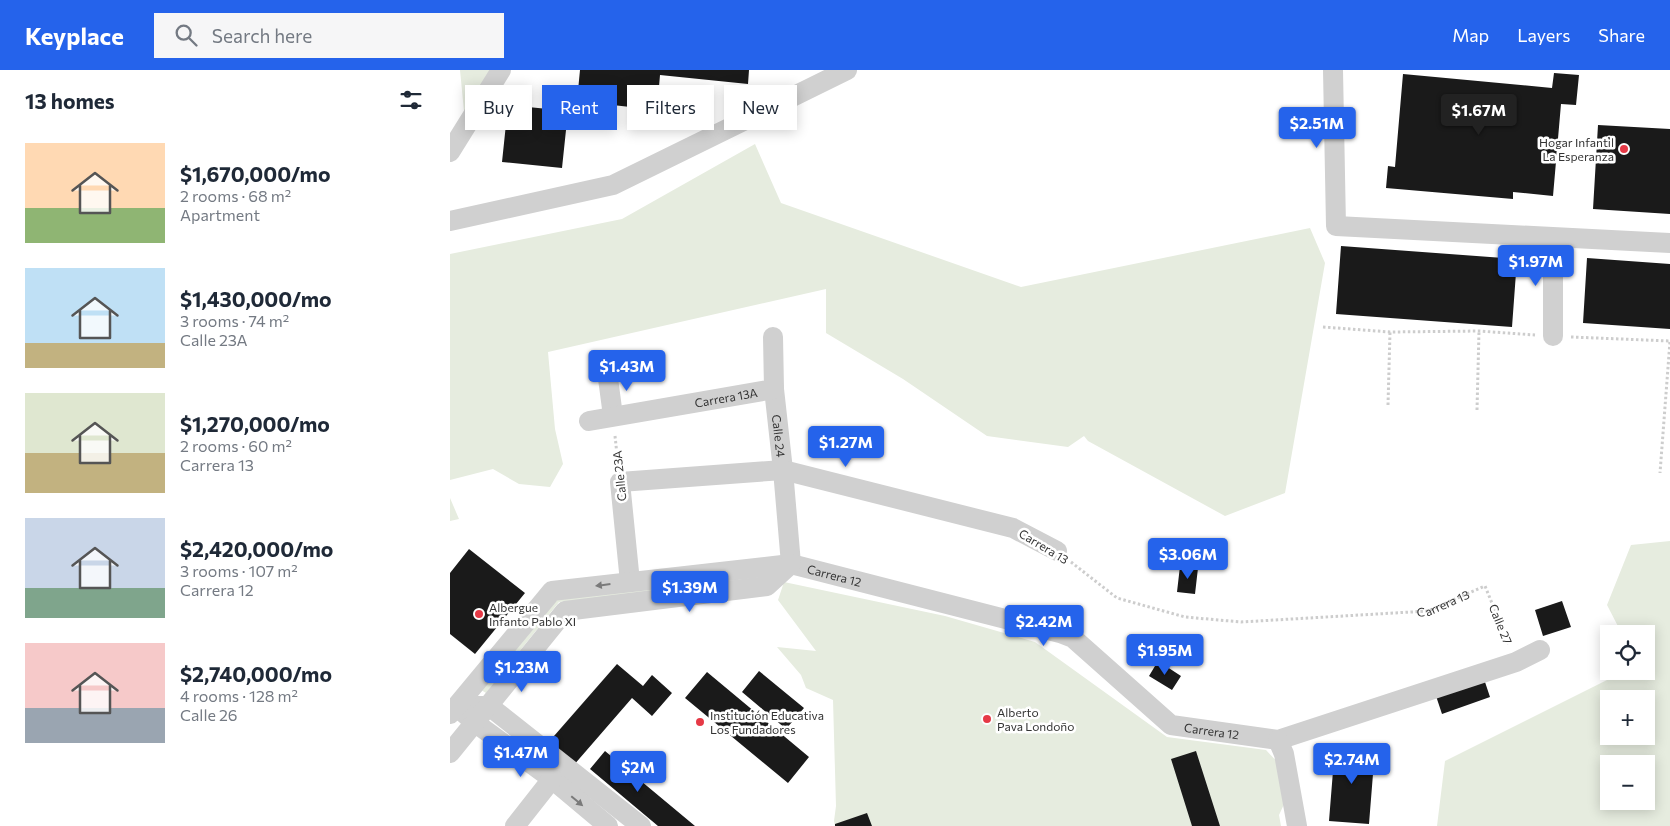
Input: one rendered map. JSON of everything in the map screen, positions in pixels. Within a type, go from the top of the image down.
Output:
[{"type":"street","points":[[451,144],[501,70]]},
{"type":"street","points":[[450,221],[613,185],[847,70]]},
{"type":"street","points":[[1333,70],[1336,226],[1670,243]]},
{"type":"street","points":[[1553,238],[1553,336]]},
{"type":"street","name":"Calle 24","points":[[773,337],[774,389],[784,470],[791,564]]},
{"type":"street","points":[[607,371],[613,416]]},
{"type":"street","name":"Carrera 13A","points":[[589,421],[774,389]]},
{"type":"street","name":"Carrera 13","points":[[620,482],[784,470],[1013,528],[1056,551]]},
{"type":"street","name":"Calle 23A","points":[[620,482],[630,582]]},
{"type":"street","name":"Carrera 12","points":[[450,752],[566,611],[767,586],[791,564]]},
{"type":"street","name":"Carrera 12","points":[[452,707],[552,591],[791,564],[1060,633],[1073,638],[1170,725],[1278,740],[1516,662],[1540,650]]},
{"type":"street","points":[[452,707],[489,706],[641,826]]},
{"type":"street","points":[[452,707],[552,779],[608,826]]},
{"type":"street","points":[[1278,740],[1284,754],[1297,826]]},
{"type":"street","points":[[515,826],[552,779]]},
{"type":"path","points":[[1324,327],[1390,332],[1479,331],[1670,341],[1660,473]]},
{"type":"path","points":[[1476,410],[1479,331]]},
{"type":"path","points":[[1388,405],[1390,332]]},
{"type":"path","name":"Calle 23A","points":[[613,416],[620,482]]},
{"type":"path","name":"Carrera 13","points":[[1056,551],[1117,598],[1185,617],[1241,622],[1428,610],[1485,586]]},
{"type":"path","name":"Calle 27","points":[[1485,586],[1516,662]]},
{"type":"shaded area","points":[[460,70],[498,70],[490,85],[465,85],[465,122]]},
{"type":"shaded area","points":[[755,144],[781,203],[1021,287],[1310,228],[1325,263],[1285,493],[1225,516],[1088,441],[1084,436],[1068,447],[987,436],[903,379],[826,333],[826,289],[548,352],[555,429],[563,464],[550,487],[519,484],[493,469],[450,480],[450,254],[622,219]]},
{"type":"shaded area","points":[[450,498],[459,519],[450,521]]},
{"type":"shaded area","points":[[1670,541],[1670,826],[1437,826],[1445,761],[1607,680],[1655,680],[1655,625],[1617,625],[1607,605],[1631,545]]},
{"type":"shaded area","points":[[740,580],[748,583],[559,602],[486,693],[478,688],[554,599]]},
{"type":"shaded area","name":"Alberto Pava Londoño","points":[[784,582],[945,616],[1035,642],[1167,737],[1266,750],[1282,767],[1286,800],[1279,815],[1281,826],[835,826],[833,700],[806,688],[801,675],[777,647],[816,651],[778,600]]},
{"type":"building","points":[[580,70],[749,70],[748,84],[660,75],[659,85],[627,85],[627,107],[617,106],[617,85],[579,85]]},
{"type":"building","points":[[1554,73],[1579,75],[1576,105],[1561,104],[1553,196],[1513,192],[1513,199],[1386,188],[1388,166],[1395,167],[1403,74],[1552,88]]},
{"type":"building","points":[[532,107],[542,108],[542,130],[566,130],[562,168],[502,162],[505,130],[532,130]]},
{"type":"building","points":[[1598,125],[1670,129],[1670,214],[1593,209]]},
{"type":"building","points":[[1341,246],[1517,259],[1512,327],[1336,314]]},
{"type":"building","points":[[1587,258],[1670,264],[1670,329],[1583,323]]},
{"type":"building","name":"Albergue Infanto Pablo XI","points":[[469,549],[525,593],[475,654],[450,634],[450,573]]},
{"type":"building","points":[[1180,566],[1198,568],[1195,594],[1177,592]]},
{"type":"building","points":[[1562,601],[1571,627],[1543,636],[1535,610]]},
{"type":"building","points":[[1158,661],[1181,676],[1172,690],[1149,676]]},
{"type":"building","points":[[617,664],[643,686],[652,675],[672,693],[652,716],[632,698],[573,766],[547,744]]},
{"type":"building","points":[[759,671],[804,708],[786,729],[742,692]]},
{"type":"building","points":[[707,672],[809,757],[788,783],[685,698]]},
{"type":"building","points":[[1484,679],[1490,697],[1442,714],[1436,696]]},
{"type":"building","points":[[1335,746],[1375,749],[1369,824],[1329,821]]},
{"type":"building","points":[[605,751],[695,826],[658,826],[590,769]]},
{"type":"building","points":[[1196,751],[1220,826],[1192,826],[1171,759]]},
{"type":"building","points":[[867,813],[872,826],[835,826],[835,824]]},
{"type":"place","name":"Hogar Infantil La Esperanza","points":[[1624,149]]},
{"type":"place","name":"Albergue Infanto Pablo XI","points":[[479,614]]},
{"type":"place","name":"Alberto Pava Londoño","points":[[987,719]]},
{"type":"place","name":"Institución Educativa Los Fundadores","points":[[700,722]]}]
